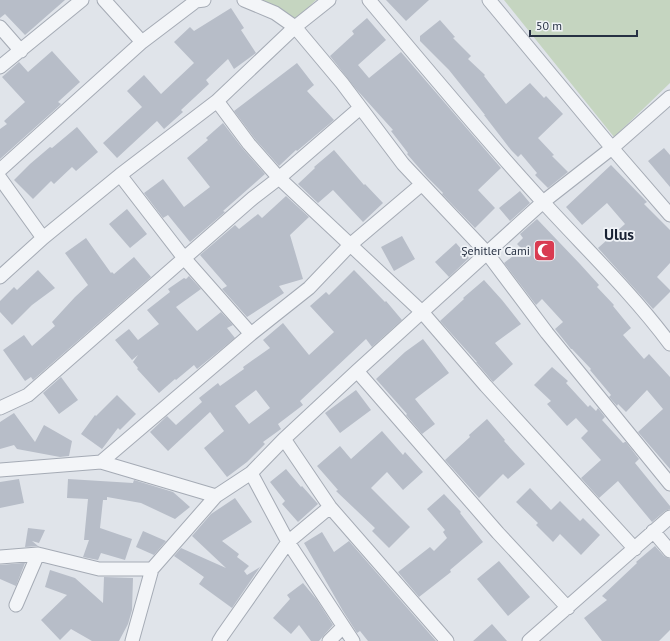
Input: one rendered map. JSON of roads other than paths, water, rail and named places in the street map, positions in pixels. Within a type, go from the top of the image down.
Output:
[{"type":"street","points":[[0,67],[82,0]]},
{"type":"street","points":[[104,0],[142,42]]},
{"type":"street","points":[[0,170],[142,42],[196,1],[204,0]]},
{"type":"street","points":[[244,0],[275,13],[295,27],[403,164],[487,253],[547,333],[670,484]]},
{"type":"street","points":[[0,277],[43,238],[120,175],[217,101],[295,27],[329,0]]},
{"type":"street","points":[[369,0],[543,202],[652,320],[670,344]]},
{"type":"street","points":[[489,0],[612,148],[670,215]]},
{"type":"street","points":[[0,27],[21,51]]},
{"type":"street","points":[[132,641],[152,569],[216,496],[251,473],[284,439],[357,371],[543,202],[612,148],[670,97]]},
{"type":"street","points":[[217,101],[249,144],[279,178],[422,312],[486,386],[635,549]]},
{"type":"street","points":[[0,408],[28,395],[253,198],[279,178],[360,108]]},
{"type":"street","points":[[120,175],[184,258],[251,334]]},
{"type":"street","points":[[0,178],[43,238]]},
{"type":"street","points":[[101,462],[251,334],[309,288],[350,245],[422,184]]},
{"type":"street","points":[[357,371],[498,533],[568,608]]},
{"type":"street","points":[[284,439],[330,507],[447,641]]},
{"type":"street","points":[[0,470],[101,462],[216,496]]},
{"type":"street","points":[[251,473],[288,542],[352,641]]},
{"type":"street","points":[[219,641],[288,542],[330,507]]},
{"type":"street","points":[[529,641],[635,549],[670,516]]},
{"type":"street","points":[[653,531],[670,551]]},
{"type":"street","points":[[0,557],[38,554],[99,569],[152,569]]},
{"type":"street","points":[[16,605],[38,554]]},
{"type":"street","points":[[330,641],[342,627]]},
{"type":"place","name":"Şehitler Cami","points":[[545,251]]},
{"type":"district","name":"Ulus","points":[[619,234]]}]
